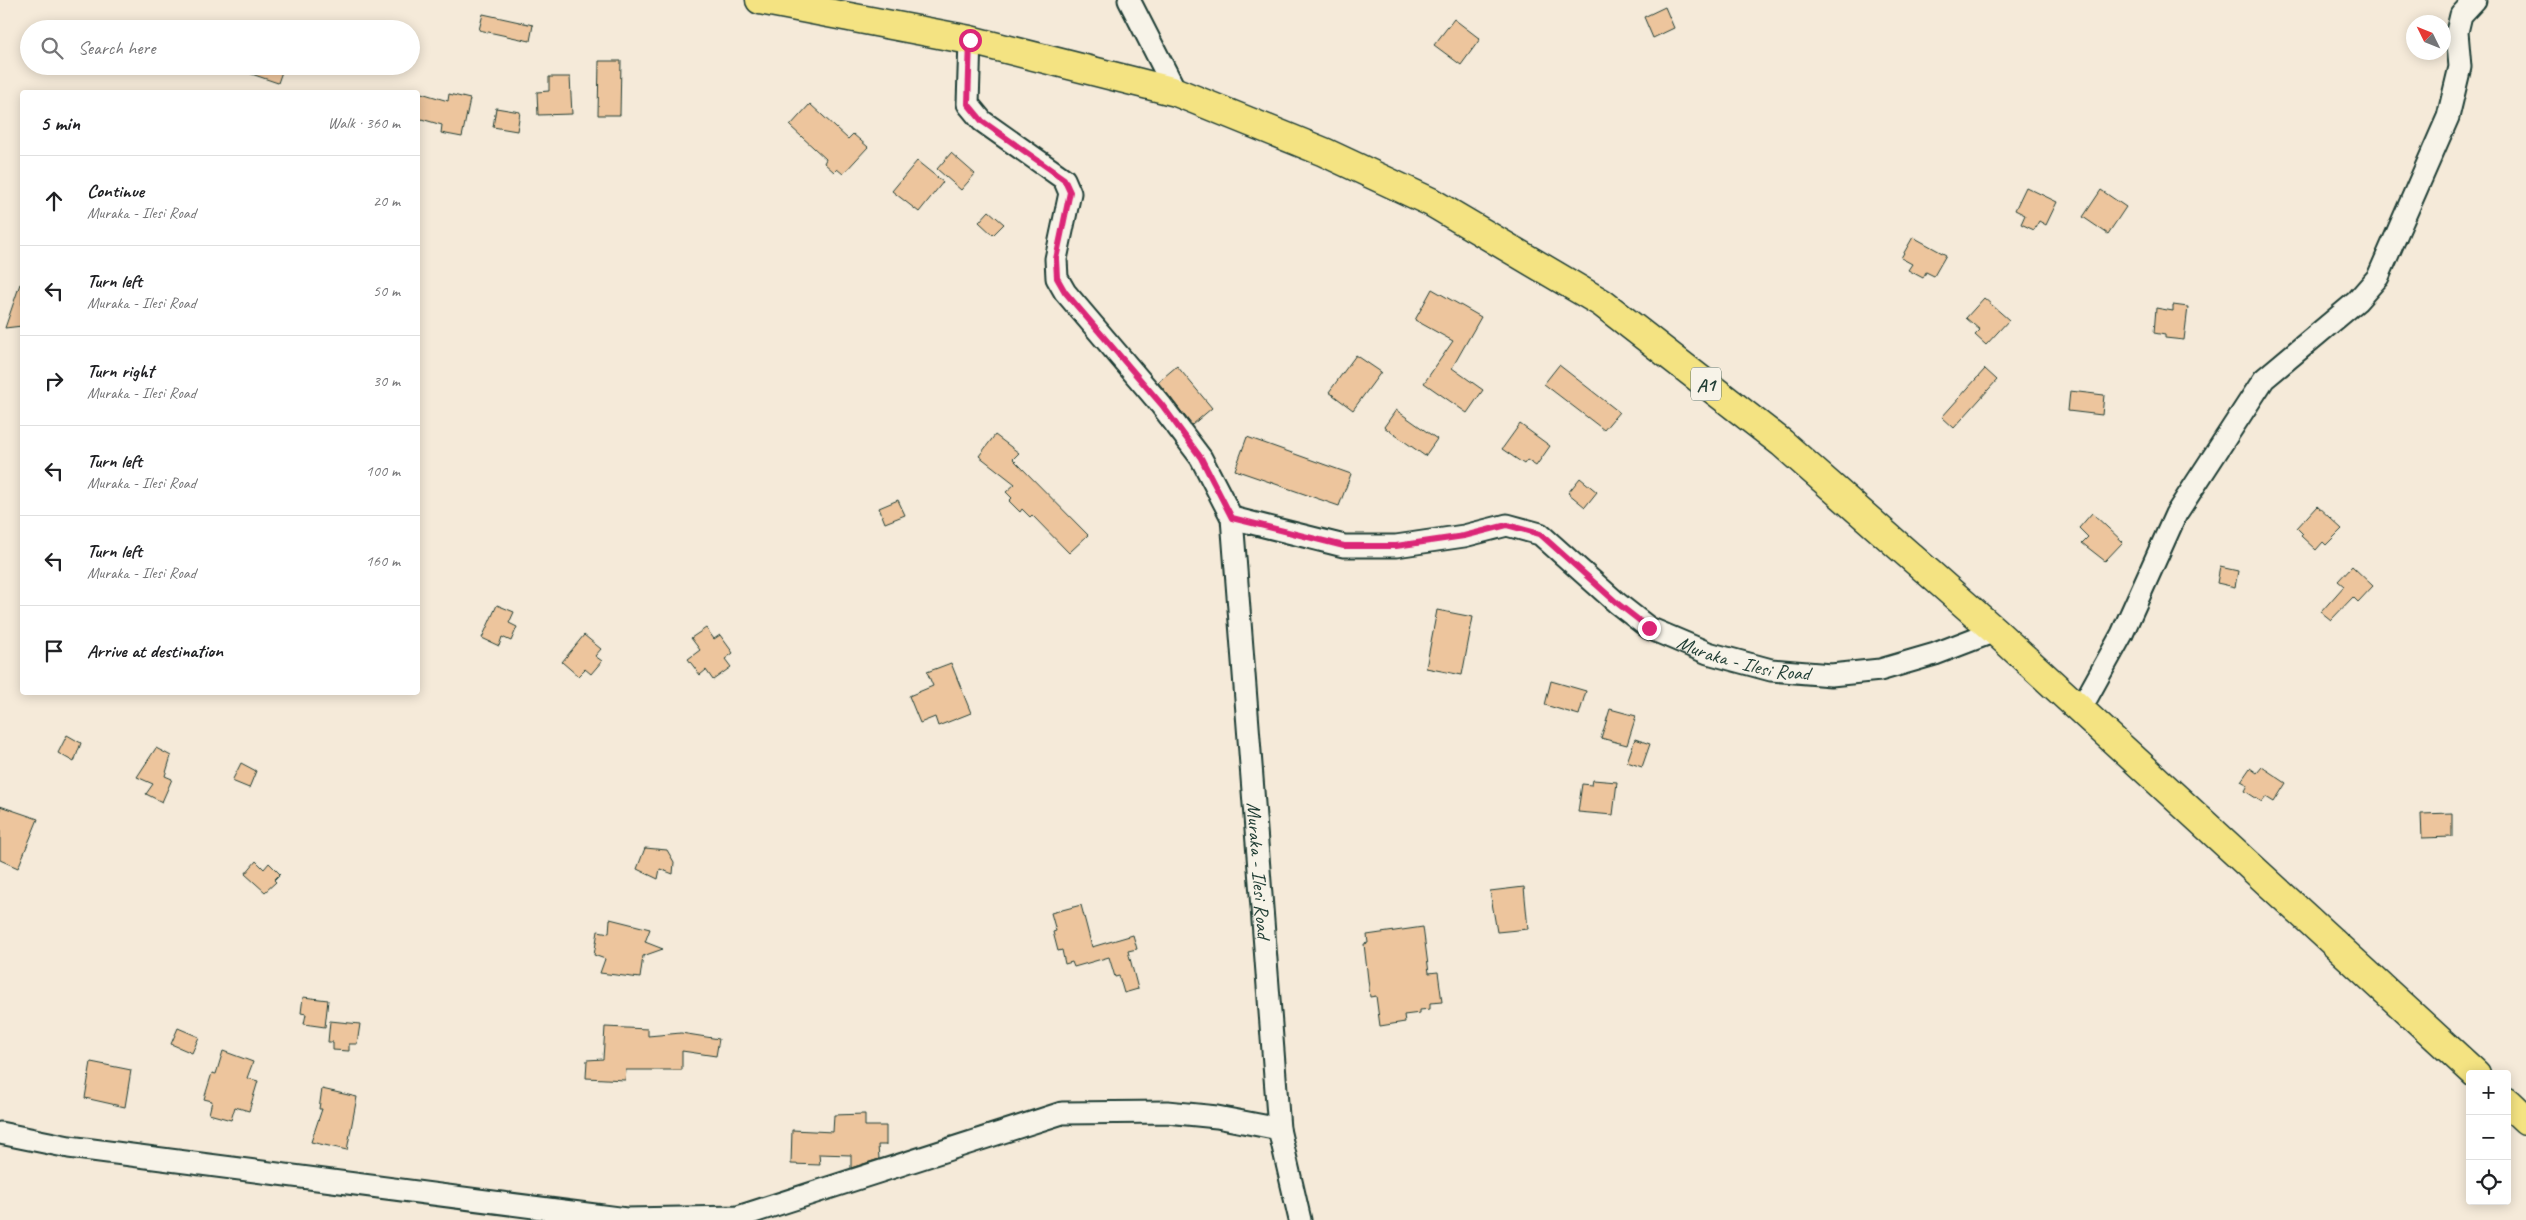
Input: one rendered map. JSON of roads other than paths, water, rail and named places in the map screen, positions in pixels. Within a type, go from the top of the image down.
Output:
[{"type":"highway","name":"A1","points":[[760,0],[970,40],[1176,92],[1324,152],[1431,202],[1602,303],[1782,443],[2080,710],[2472,1070]]},
{"type":"highway","points":[[2511,1106],[2526,1120]]},
{"type":"street","points":[[1129,0],[1176,92]]},
{"type":"street","points":[[2080,710],[2122,634],[2176,514],[2264,379],[2357,300],[2378,277],[2448,118],[2460,67],[2457,32],[2462,15],[2475,0]]},
{"type":"street","name":"Muraka - Ilesi Road","points":[[970,40],[968,104],[982,121],[1064,179],[1070,192],[1056,259],[1057,278],[1065,292],[1162,405],[1201,458],[1232,518],[1279,1130],[1300,1220]]},
{"type":"street","name":"Muraka - Ilesi Road","points":[[1232,518],[1344,546],[1396,546],[1464,536],[1507,525],[1540,534],[1617,603],[1649,628],[1708,653],[1771,670],[1830,675],[1880,670],[1935,654],[1994,632]]},
{"type":"street","points":[[0,1133],[69,1147],[626,1219],[738,1217],[1062,1113],[1167,1112],[1217,1117],[1279,1130]]}]
